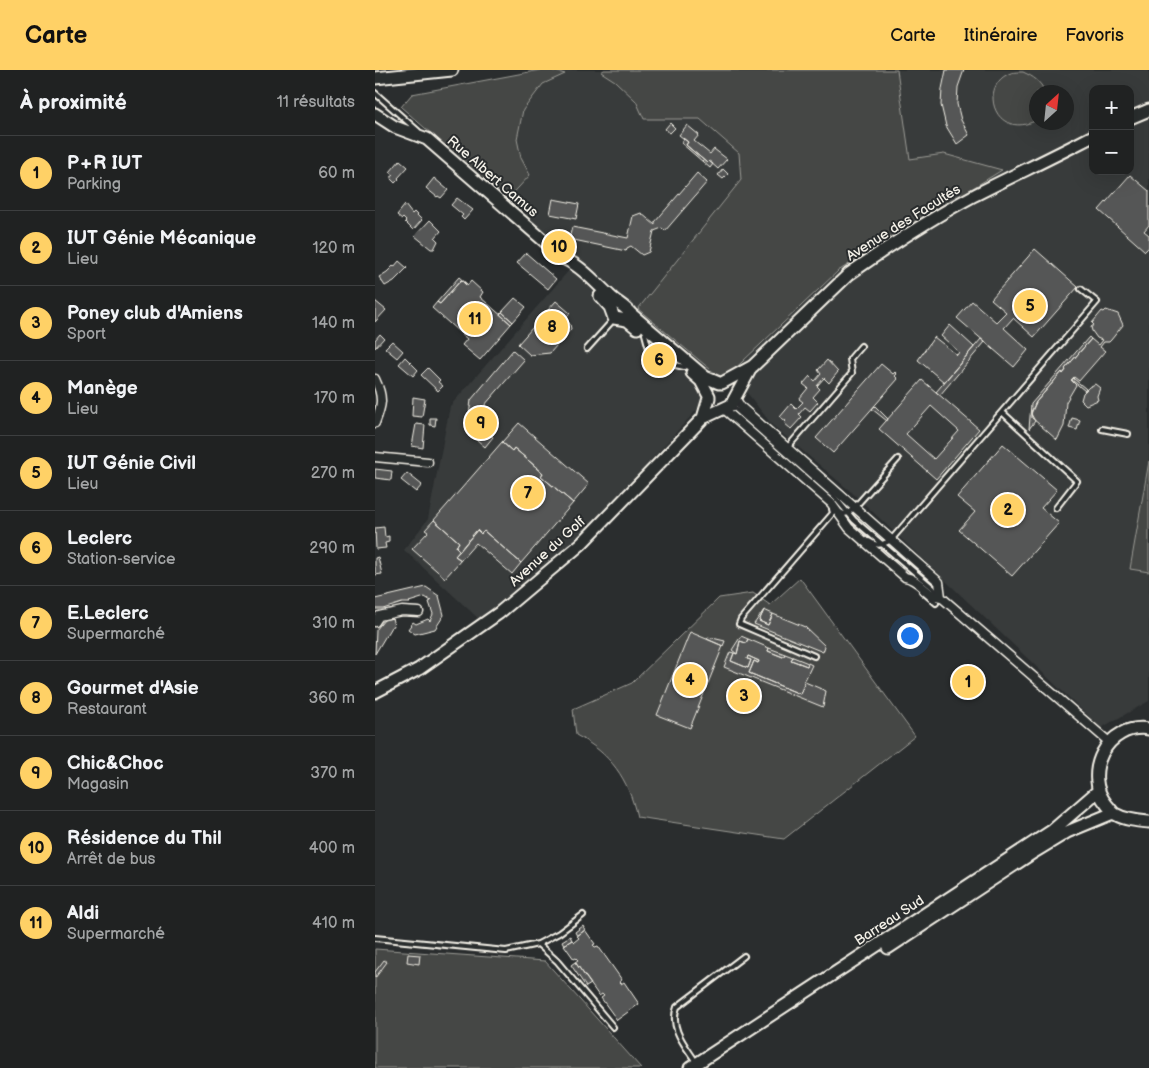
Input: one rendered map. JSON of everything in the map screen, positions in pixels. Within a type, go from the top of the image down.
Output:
[{"type":"main road","points":[[423,70],[447,71]]},
{"type":"main road","points":[[375,78],[447,71]]},
{"type":"main road","points":[[1134,116],[1149,110]]},
{"type":"main road","name":"Rue Albert Camus","points":[[375,114],[395,127]]},
{"type":"main road","name":"Rue Albert Camus","points":[[375,124],[395,127],[427,139],[565,259],[573,271],[619,312],[705,377],[721,383]]},
{"type":"main road","name":"Avenue des Facultés","points":[[729,403],[753,366],[849,274],[920,227],[971,197],[1089,138]]},
{"type":"main road","name":"Rue Albert Camus","points":[[619,312],[701,381],[709,397]]},
{"type":"main road","name":"Avenue des Facultés","points":[[721,383],[753,366]]},
{"type":"main road","points":[[721,383],[731,387],[729,403],[713,405],[709,397],[713,386],[721,383]]},
{"type":"main road","name":"Avenue du Golf","points":[[375,692],[419,669],[499,613],[581,544],[703,418],[709,397]]},
{"type":"main road","points":[[703,418],[729,403]]},
{"type":"main road","points":[[1149,729],[1127,731],[1109,742],[1098,761],[1096,775],[1099,791],[1113,813],[1133,820],[1149,822]]},
{"type":"main road","name":"Barreau Sud","points":[[697,1066],[1053,830],[1099,791]]},
{"type":"main road","name":"Barreau Sud","points":[[697,1066],[1034,852],[1067,832],[1113,813]]},
{"type":"street","points":[[375,379],[380,389],[382,405],[375,423]]},
{"type":"street","points":[[729,403],[741,407],[787,448],[851,510],[891,540],[939,582],[938,600]]},
{"type":"street","points":[[729,403],[831,503],[853,531],[905,577],[913,578],[1109,742]]},
{"type":"street","points":[[375,457],[428,462]]},
{"type":"street","points":[[375,622],[379,616],[402,612],[419,612]]},
{"type":"lane","points":[[375,93],[427,139]]},
{"type":"lane","points":[[853,531],[859,533],[874,545],[883,545],[891,540],[1097,302],[1081,289]]},
{"type":"lane","points":[[587,349],[619,312]]},
{"type":"lane","points":[[787,448],[852,372],[850,359],[861,346]]},
{"type":"lane","points":[[729,403],[851,510],[883,545],[933,588],[938,600]]},
{"type":"lane","points":[[1002,412],[1077,481],[1056,508]]},
{"type":"lane","points":[[1102,429],[1128,434]]},
{"type":"lane","points":[[831,503],[844,514],[851,510],[898,459]]},
{"type":"lane","points":[[814,656],[739,624],[741,619],[833,513],[831,503]]},
{"type":"lane","points":[[375,938],[506,951],[538,944],[559,933],[583,915]]},
{"type":"lane","points":[[538,944],[557,961],[613,1027]]},
{"type":"lane","points":[[697,1066],[679,1037],[674,1022],[677,1007],[743,956]]},
{"type":"shaded area","points":[[540,70],[551,70],[565,74],[543,84],[523,110],[517,139],[521,158],[530,175],[507,200],[401,107],[412,94]]},
{"type":"shaded area","points":[[558,70],[1149,70],[1149,701],[1101,728],[857,497],[772,425],[745,390],[724,380],[589,528],[480,620],[404,550],[428,519],[450,406],[577,261],[401,107],[412,94]]},
{"type":"shaded area","points":[[604,70],[897,70],[910,159],[944,154],[1002,170],[838,271],[723,380],[638,309],[741,180],[739,153],[700,119],[644,119],[636,101],[615,81],[601,72]]},
{"type":"shaded area","points":[[1015,72],[1023,72],[1041,85],[1029,85],[1029,123],[1021,125],[1009,123],[1000,117],[995,108],[993,98],[995,88],[1001,79]]},
{"type":"shaded area","points":[[1149,461],[1149,572],[1130,569]]},
{"type":"shaded area","points":[[800,578],[915,736],[784,839],[637,817],[629,790],[616,768],[599,750],[576,735],[573,709],[632,683],[719,598],[753,593],[770,605]]},
{"type":"shaded area","points":[[375,949],[545,961],[641,1068],[375,1068]]},
{"type":"building","points":[[946,70],[964,70],[958,87],[957,104],[961,120],[969,135],[957,144],[946,126],[941,105]]},
{"type":"building","points":[[670,123],[675,128],[670,133],[665,129]]},
{"type":"building","points":[[687,125],[699,135],[694,141],[710,154],[714,149],[727,159],[718,169],[709,161],[707,163],[686,145],[688,142],[679,135]]},
{"type":"building","points":[[684,139],[688,142],[686,145],[707,163],[709,161],[713,164],[710,168],[681,143]]},
{"type":"building","points":[[400,160],[408,167],[395,183],[390,178],[394,175],[390,172]]},
{"type":"building","points":[[723,169],[728,174],[723,179],[718,175]]},
{"type":"building","points":[[697,173],[707,182],[665,231],[662,228],[654,231],[649,252],[642,255],[631,246],[626,251],[569,239],[572,227],[628,238],[633,216],[641,213],[655,225],[655,222]]},
{"type":"building","points":[[1130,175],[1149,191],[1149,225],[1144,231],[1149,235],[1149,247],[1145,251],[1099,210]]},
{"type":"building","points":[[434,178],[448,190],[441,198],[426,188]]},
{"type":"building","points":[[457,198],[473,210],[464,220],[461,217],[463,215],[451,205]]},
{"type":"building","points":[[553,199],[579,204],[576,219],[550,214]]},
{"type":"building","points":[[405,205],[412,214],[414,212],[422,220],[413,230],[403,218],[397,215]]},
{"type":"building","points":[[430,220],[441,231],[435,238],[438,241],[434,249],[431,249],[415,236]]},
{"type":"building","points":[[1035,249],[1078,287],[1034,337],[1013,318],[1004,328],[1028,350],[1014,367],[957,318],[972,301],[996,322],[1006,312],[991,299]]},
{"type":"building","points":[[526,253],[556,279],[548,289],[517,263]]},
{"type":"building","points":[[399,261],[407,268],[394,281],[385,286],[379,277],[394,267]]},
{"type":"building","points":[[459,277],[468,285],[461,280],[440,304],[437,302]]},
{"type":"building","points":[[461,280],[467,286],[471,281],[483,292],[480,297],[511,324],[480,360],[462,345],[467,339],[432,308],[437,302],[440,304]]},
{"type":"building","points":[[515,298],[526,307],[513,322],[502,312]]},
{"type":"building","points":[[375,301],[386,310],[375,322]]},
{"type":"building","points":[[556,301],[570,313],[565,319],[570,324],[571,329],[550,353],[530,355],[518,344]]},
{"type":"building","points":[[1106,310],[1118,314],[1123,325],[1109,342],[1104,342],[1100,347],[1105,351],[1079,381],[1074,377],[1071,380],[1076,385],[1066,402],[1064,426],[1057,440],[1032,418],[1031,412],[1036,402],[1062,372],[1063,374],[1065,369],[1091,339],[1098,345],[1102,340],[1097,338],[1091,327],[1102,311]]},
{"type":"building","points":[[502,312],[513,322],[511,324],[500,314]]},
{"type":"building","points":[[950,325],[974,347],[944,382],[918,360],[934,337],[957,355],[959,352],[941,336]]},
{"type":"building","points":[[380,334],[384,338],[375,348],[375,340]]},
{"type":"building","points":[[1089,337],[1091,339],[1065,369],[1063,374],[1062,372],[1036,402],[1031,414],[1035,421],[1029,429],[1031,404]]},
{"type":"building","points":[[981,339],[985,342],[940,395],[936,392]]},
{"type":"building","points":[[392,341],[403,351],[397,358],[385,348]]},
{"type":"building","points":[[513,350],[524,360],[484,406],[482,428],[493,437],[485,447],[467,431],[471,400]]},
{"type":"building","points":[[405,357],[418,370],[413,376],[399,364]]},
{"type":"building","points":[[827,360],[838,372],[829,383],[824,378],[817,386],[820,389],[813,397],[818,402],[810,411],[805,407],[799,414],[802,417],[791,429],[784,423],[786,421],[780,417],[791,404],[796,409],[803,402],[799,399],[808,388],[803,384],[810,376],[815,381],[821,374],[818,370]]},
{"type":"building","points":[[881,364],[893,374],[895,372],[897,374],[895,376],[898,379],[833,453],[816,438]]},
{"type":"building","points":[[428,368],[440,380],[438,382],[443,386],[438,391],[421,375]]},
{"type":"building","points":[[1073,378],[1086,389],[1085,391],[1072,380]]},
{"type":"building","points":[[922,380],[979,429],[936,479],[879,429]],"holes":[[[931,406],[959,431],[934,459],[906,434]]]},
{"type":"building","points":[[1095,384],[1100,388],[1097,396],[1098,400],[1086,405],[1081,400],[1083,393]]},
{"type":"building","points":[[413,397],[425,399],[422,417],[412,416]]},
{"type":"building","points":[[875,406],[888,419],[887,421],[872,409]]},
{"type":"building","points":[[430,418],[436,418],[435,426],[430,425]]},
{"type":"building","points":[[1072,418],[1080,420],[1077,430],[1069,428]]},
{"type":"building","points":[[519,423],[589,484],[573,503],[541,476],[543,473],[514,448],[512,451],[502,442]]},
{"type":"building","points":[[416,424],[425,425],[423,448],[412,446]]},
{"type":"building","points":[[502,442],[512,451],[514,448],[543,473],[541,476],[573,503],[521,563],[484,531],[481,534],[477,530],[460,551],[456,547],[459,542],[434,520]]},
{"type":"building","points":[[1003,444],[1057,490],[1041,508],[1059,523],[1012,576],[959,530],[975,512],[957,497]]},
{"type":"building","points":[[375,469],[392,471],[391,480],[375,478]]},
{"type":"building","points":[[407,473],[422,485],[416,492],[401,480]]},
{"type":"building","points":[[434,520],[459,542],[456,547],[460,551],[455,556],[461,560],[445,578],[412,549],[428,532],[425,530]]},
{"type":"building","points":[[384,527],[385,537],[389,536],[389,542],[385,543],[386,548],[376,549],[375,528]]},
{"type":"building","points":[[477,530],[481,534],[484,531],[521,563],[512,574],[476,543],[461,560],[455,556]]},
{"type":"building","points":[[378,557],[382,574],[375,575],[375,558]]},
{"type":"building","points":[[426,587],[439,596],[444,615],[435,629],[415,634],[408,629],[413,622],[416,624],[428,619],[430,621],[433,614],[429,602],[431,601],[425,597],[410,603],[375,609],[375,599]]},
{"type":"building","points":[[764,610],[759,621],[768,625],[773,614],[805,627],[825,646],[823,652],[754,624]]},
{"type":"building","points":[[764,610],[773,614],[768,625],[759,621]]},
{"type":"building","points":[[392,618],[394,626],[391,627],[375,654],[376,630],[384,620]]},
{"type":"building","points":[[690,632],[723,646],[690,728],[657,715]]},
{"type":"building","points":[[741,636],[748,639],[746,643],[740,641],[737,654],[732,650]]},
{"type":"building","points":[[708,637],[725,641],[723,646],[707,639]]},
{"type":"building","points":[[748,639],[769,648],[768,651],[783,657],[785,654],[793,657],[791,660],[807,666],[808,663],[812,665],[800,694],[749,673],[754,661],[758,663],[759,661],[748,656],[747,659],[751,660],[748,668],[731,661],[734,653],[737,654],[740,641],[746,643]]},
{"type":"building","points":[[769,648],[785,654],[783,657],[768,651]]},
{"type":"building","points":[[730,652],[734,653],[731,661],[748,668],[751,660],[747,659],[748,656],[759,661],[758,663],[754,661],[749,673],[800,694],[805,682],[826,691],[823,707],[724,667]]},
{"type":"building","points":[[793,657],[808,663],[807,666],[791,660]]},
{"type":"building","points":[[583,926],[585,930],[577,936],[575,932]]},
{"type":"building","points":[[585,930],[595,944],[593,945],[595,947],[598,946],[622,980],[619,982],[621,984],[624,982],[639,1004],[617,1020],[601,998],[604,996],[602,994],[599,996],[575,962],[578,960],[574,959],[564,945],[572,940],[574,942],[579,938],[577,936]]},
{"type":"building","points":[[570,936],[572,940],[564,945],[562,941]]},
{"type":"building","points":[[408,954],[420,955],[419,964],[407,962]]},
{"type":"building","points":[[384,960],[387,962],[375,978],[375,972]]},
{"type":"building","points":[[575,962],[591,984],[586,987],[571,965]]},
{"type":"place","name":"Résidence du Thil","points":[[559,247]]},
{"type":"place","name":"IUT Génie Civil","points":[[1030,306]]},
{"type":"place","name":"Aldi","points":[[475,319]]},
{"type":"place","name":"Gourmet d'Asie","points":[[552,327]]},
{"type":"place","name":"Leclerc","points":[[659,360]]},
{"type":"place","name":"Chic&Choc","points":[[481,423]]},
{"type":"place","name":"E.Leclerc","points":[[528,493]]},
{"type":"place","name":"IUT Génie Mécanique","points":[[1008,510]]},
{"type":"place","name":"Manège","points":[[690,680]]},
{"type":"place","name":"P+R IUT","points":[[968,682]]},
{"type":"place","name":"Poney club d'Amiens","points":[[744,696]]}]
